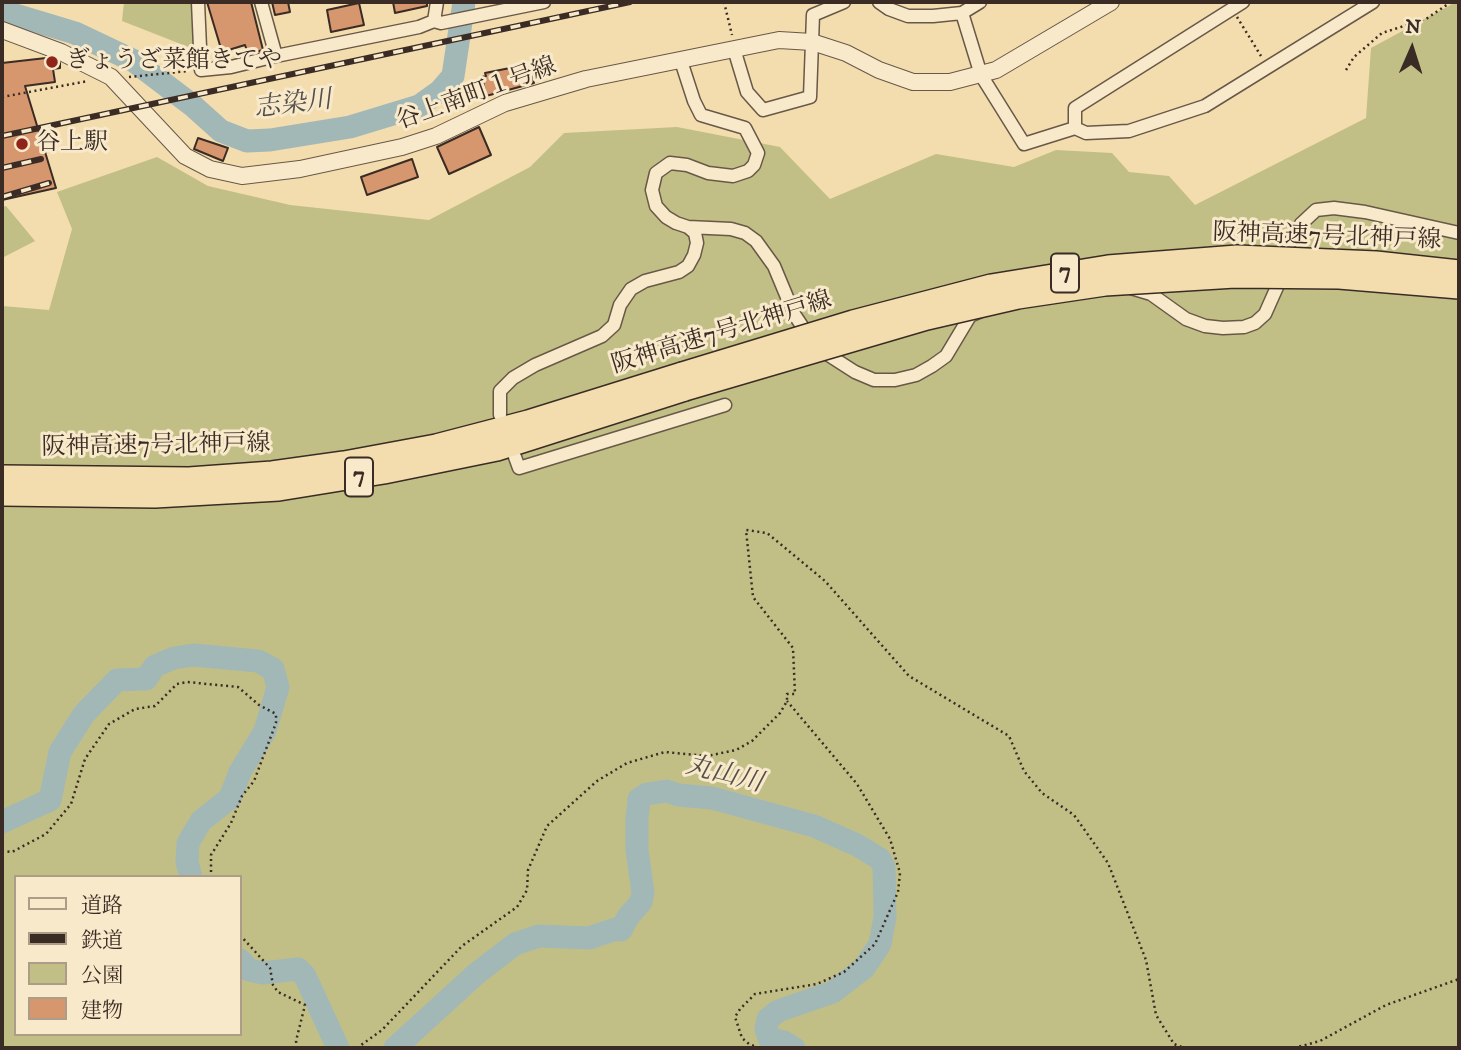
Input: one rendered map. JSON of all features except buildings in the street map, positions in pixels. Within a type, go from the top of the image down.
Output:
[{"type":"highway","name":"阪神高速7号北神戸線","points":[[684,382],[853,321],[991,285],[1108,266],[1237,256],[1376,262],[1459,271]]},
{"type":"highway","name":"阪神高速7号北神戸線","points":[[2,476],[16,489],[272,472],[344,462],[449,442],[926,319],[1018,298],[1105,285],[1234,277],[1339,278],[1459,288]]},
{"type":"street","points":[[198,2],[201,70],[231,67],[419,27],[435,21],[441,23],[540,2]]},
{"type":"street","points":[[261,2],[276,56]]},
{"type":"street","points":[[435,21],[437,2]]},
{"type":"street","points":[[733,44],[747,92],[763,110],[810,97],[813,15],[844,2]]},
{"type":"street","points":[[879,2],[888,9],[908,16],[962,13],[980,2]]},
{"type":"street","name":"谷上南町１号線","points":[[2,30],[61,52],[111,77],[185,156],[210,169],[242,176],[300,169],[402,147],[436,136],[505,103],[586,79],[681,61],[733,44],[779,40],[813,42],[913,82],[950,82],[996,70],[1111,2]]},
{"type":"street","points":[[962,13],[981,75],[1024,144],[1075,128],[1086,133],[1129,131],[1205,106],[1373,2]]},
{"type":"street","points":[[1075,128],[1075,108],[1238,5]]},
{"type":"street","points":[[681,61],[701,115],[745,128],[758,153],[754,165],[748,171],[733,176],[708,173],[687,165],[670,163],[656,173],[653,190],[656,206],[676,223],[688,227],[731,229],[744,233],[755,241],[774,266],[794,314],[816,347],[855,372],[874,380],[895,380],[916,375],[946,356],[970,316],[1038,295],[1093,288],[1130,287],[1151,294],[1186,319],[1205,326],[1223,328],[1255,323],[1265,314],[1277,287],[1289,244],[1301,224],[1316,210],[1334,208],[1365,212],[1459,233]]},
{"type":"street","points":[[500,415],[500,391],[513,378],[535,365],[602,336],[614,325],[620,305],[631,289],[645,281],[679,272],[688,266],[696,243],[695,233],[688,227]]},
{"type":"street","points":[[515,457],[519,468],[725,405]]},
{"type":"path","points":[[724,2],[733,44]]},
{"type":"path","points":[[1346,70],[1354,57],[1382,33],[1426,19],[1451,2]]},
{"type":"path","points":[[1238,5],[1269,68]]},
{"type":"path","points":[[2,97],[111,77],[182,71]]},
{"type":"path","points":[[357,1048],[382,1030],[462,946],[517,907],[527,890],[528,870],[547,826],[597,781],[627,763],[665,752],[707,756],[736,750],[752,741],[780,713],[787,701],[787,694],[795,694],[793,648],[753,597],[746,530],[767,533],[825,580],[909,676],[1009,736],[1024,771],[1042,793],[1074,815],[1108,863],[1146,960],[1156,1015],[1174,1044],[1184,1048]]},
{"type":"path","points":[[2,851],[12,852],[46,834],[71,804],[85,759],[109,724],[135,709],[155,706],[177,684],[187,682],[238,687],[259,705],[276,714],[276,723],[254,781],[242,796],[231,823],[211,855],[211,875]]},
{"type":"path","points":[[759,1048],[742,1038],[735,1017],[740,1009],[755,994],[817,985],[844,972],[875,943],[898,892],[900,873],[890,839],[857,784],[787,701]]},
{"type":"path","points":[[242,937],[270,968],[272,985],[278,992],[305,1005],[296,1041],[297,1048]]},
{"type":"path","points":[[1294,1048],[1320,1041],[1386,1005],[1459,979]]},
{"type":"path","points":[[314,1048],[323,1048]]},
{"type":"green space","points":[[124,2],[194,2],[196,50],[122,21]]},
{"type":"green space","points":[[1459,2],[1459,1048],[2,1048],[2,306],[49,310],[72,229],[57,192],[157,157],[208,186],[290,205],[429,220],[530,167],[564,133],[677,127],[780,147],[830,199],[936,154],[1014,167],[1056,150],[1112,153],[1129,172],[1169,176],[1195,205],[1366,118],[1371,48]]},
{"type":"green space","points":[[6,206],[35,241],[2,258],[2,207]]},
{"type":"waterway","name":"志染川","points":[[2,11],[75,33],[134,61],[221,131],[247,141],[270,140],[350,127],[419,106],[440,91],[453,76],[464,2]]},
{"type":"waterway","name":"丸山川","points":[[2,822],[50,800],[60,752],[84,714],[117,680],[146,679],[155,666],[174,658],[193,655],[258,661],[273,669],[278,687],[265,731],[240,772],[230,798],[201,821],[188,843],[187,862],[190,875]]},
{"type":"waterway","name":"丸山川","points":[[395,1048],[476,974],[515,944],[539,936],[589,938],[616,929],[621,930],[641,902],[643,893],[637,850],[639,799],[647,794],[667,791],[678,795],[712,798],[814,826],[857,845],[880,859],[884,867],[885,917],[880,944],[864,968],[833,992],[778,1011],[768,1019],[766,1029],[769,1038],[794,1048]]},
{"type":"waterway","name":"丸山川","points":[[242,962],[249,970],[263,973],[298,969],[305,976],[338,1048]]},
{"type":"railway","points":[[2,136],[630,2]]},
{"type":"railway","points":[[2,168],[41,159]]},
{"type":"railway","points":[[2,197],[49,183]]},
{"type":"place","name":"ぎょうざ菜館きてや","points":[[52,62]]},
{"type":"place","name":"谷上駅","points":[[22,144]]}]
